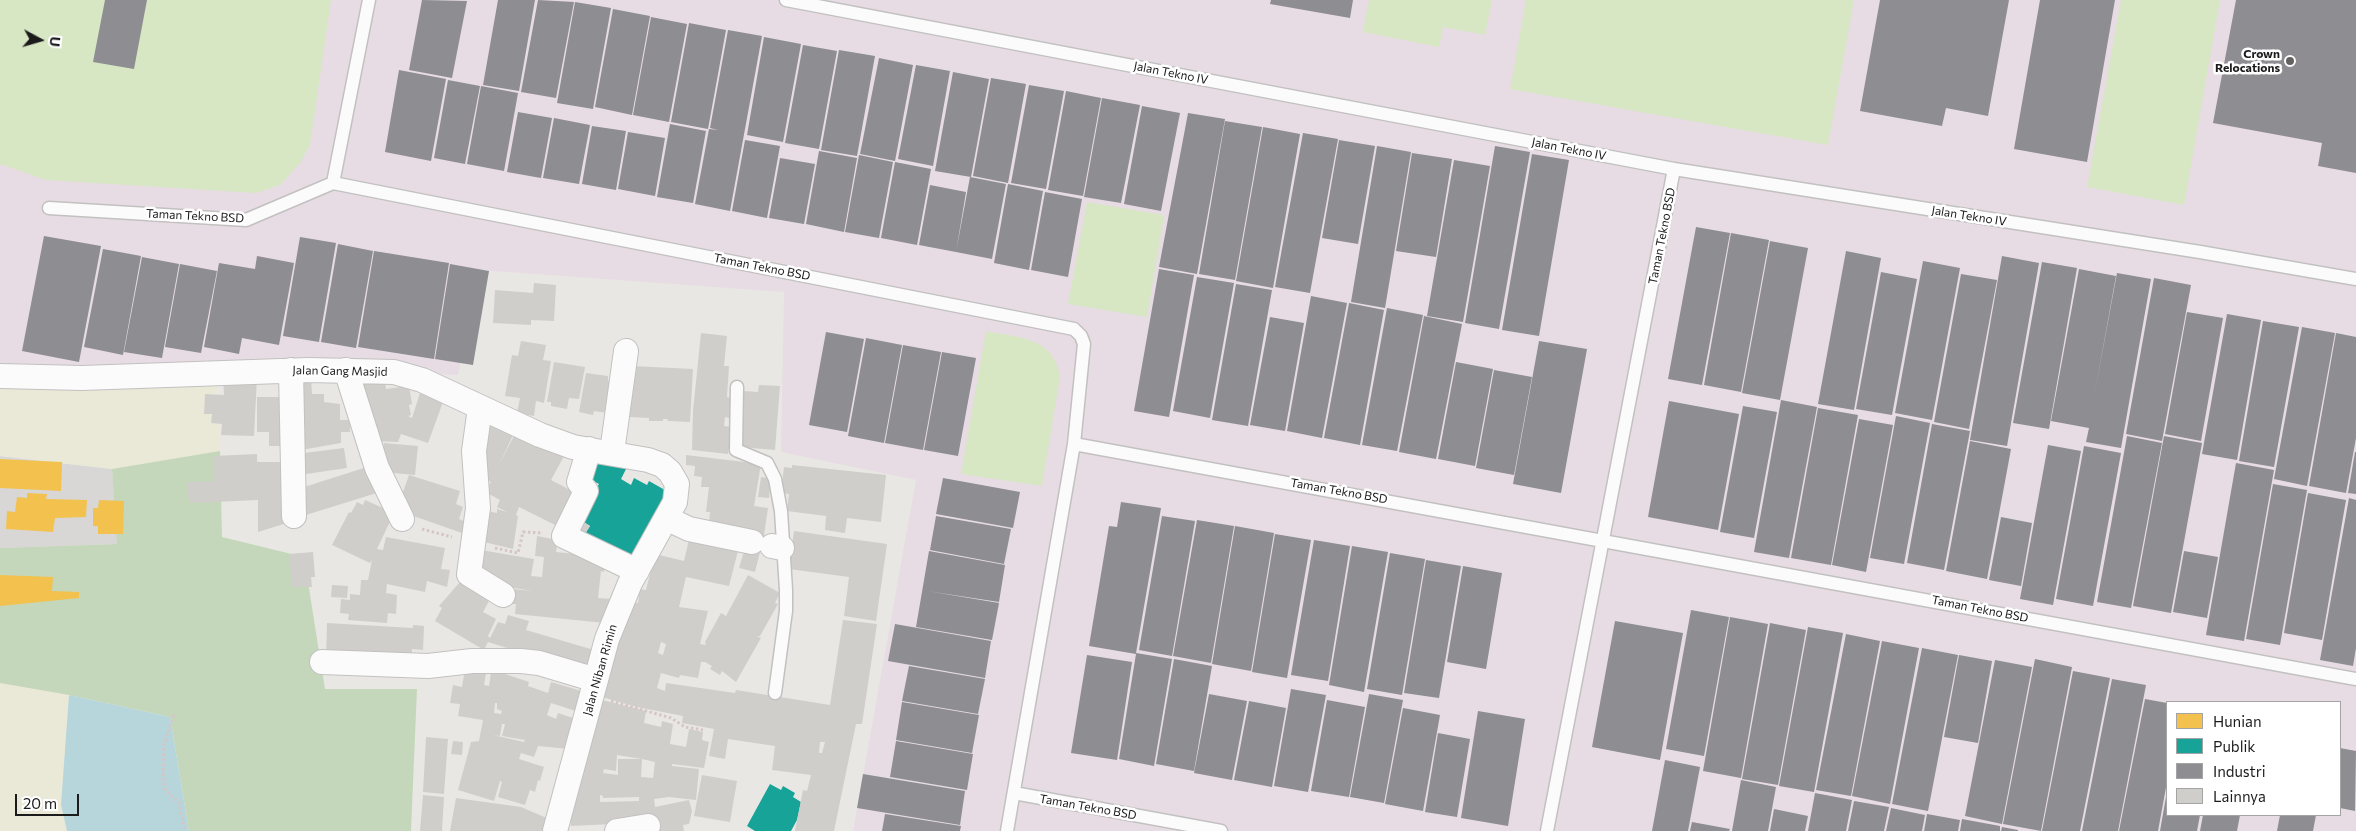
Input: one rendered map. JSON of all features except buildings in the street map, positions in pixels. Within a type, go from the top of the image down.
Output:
[{"type":"street","points":[[612,452],[626,351]]},
{"type":"street","points":[[291,370],[294,516]]},
{"type":"street","name":"Jalan Gang Masjid","points":[[0,376],[82,378],[291,370],[346,370],[403,374],[435,386],[480,408],[566,445],[612,452],[656,462],[673,476],[677,484],[677,496],[668,519]]},
{"type":"street","points":[[346,370],[378,468],[402,519]]},
{"type":"street","points":[[480,408],[474,452],[478,508],[468,574],[503,595]]},
{"type":"street","points":[[589,449],[579,482],[586,491],[564,536],[637,572]]},
{"type":"street","points":[[668,519],[688,529],[769,545]]},
{"type":"street","name":"Jalan Niban Rimin","points":[[555,831],[607,639],[622,601],[668,519]]},
{"type":"street","points":[[322,662],[428,666],[472,661],[521,661],[539,663],[594,688]]},
{"type":"street","points":[[617,831],[648,826]]},
{"type":"lane","points":[[333,183],[370,0]]},
{"type":"lane","name":"Jalan Tekno IV","points":[[786,0],[1674,169],[2356,279]]},
{"type":"lane","name":"Taman Tekno BSD","points":[[1548,831],[1674,169]]},
{"type":"lane","name":"Taman Tekno BSD","points":[[50,208],[246,220],[333,183],[1074,329],[1081,336],[1084,344],[1074,444],[1007,831]]},
{"type":"lane","points":[[737,387],[736,450],[764,460],[769,466],[775,480],[781,511],[769,545],[786,610],[775,693]]},
{"type":"lane","name":"Taman Tekno BSD","points":[[1074,444],[1604,539],[2356,679]]},
{"type":"lane","name":"Taman Tekno BSD","points":[[1014,793],[1221,831]]},
{"type":"path","points":[[402,519],[405,523],[417,528],[518,553],[522,532],[564,536]]},
{"type":"path","points":[[594,688],[671,718],[685,727],[703,730]]},
{"type":"path","points":[[174,715],[164,744],[163,782],[166,790],[179,803],[185,831]]},
{"type":"shaded area","points":[[0,0],[2356,0],[2356,831],[853,831],[916,480],[781,452],[784,292],[480,270],[458,375],[241,366],[0,376]]},
{"type":"shaded area","points":[[0,456],[112,469],[118,544],[0,548]]},
{"type":"green space","points":[[0,0],[331,0],[310,145],[300,163],[280,185],[256,193],[46,180],[0,164]]},
{"type":"green space","points":[[1369,0],[1492,0],[1485,35],[1443,27],[1439,47],[1363,32]]},
{"type":"green space","points":[[1526,0],[1854,0],[1828,145],[1510,89]]},
{"type":"green space","points":[[2121,0],[2220,0],[2184,205],[2087,187]]},
{"type":"green space","points":[[1087,202],[1164,215],[1147,317],[1068,304]]},
{"type":"green space","points":[[986,331],[1032,341],[1050,353],[1056,363],[1060,376],[1042,486],[961,474]]},
{"type":"green space","points":[[216,367],[220,451],[112,469],[0,456],[0,376]]},
{"type":"green space","points":[[220,451],[222,537],[304,557],[325,689],[417,689],[411,831],[189,831],[170,717],[69,695],[0,683],[0,548],[117,544],[112,469]]},
{"type":"green space","points":[[0,683],[69,695],[61,805],[67,831],[0,831]]},
{"type":"water","points":[[69,695],[170,717],[189,831],[67,831],[61,805]]},
{"type":"place","name":"Crown Relocations","points":[[2290,61]]}]
